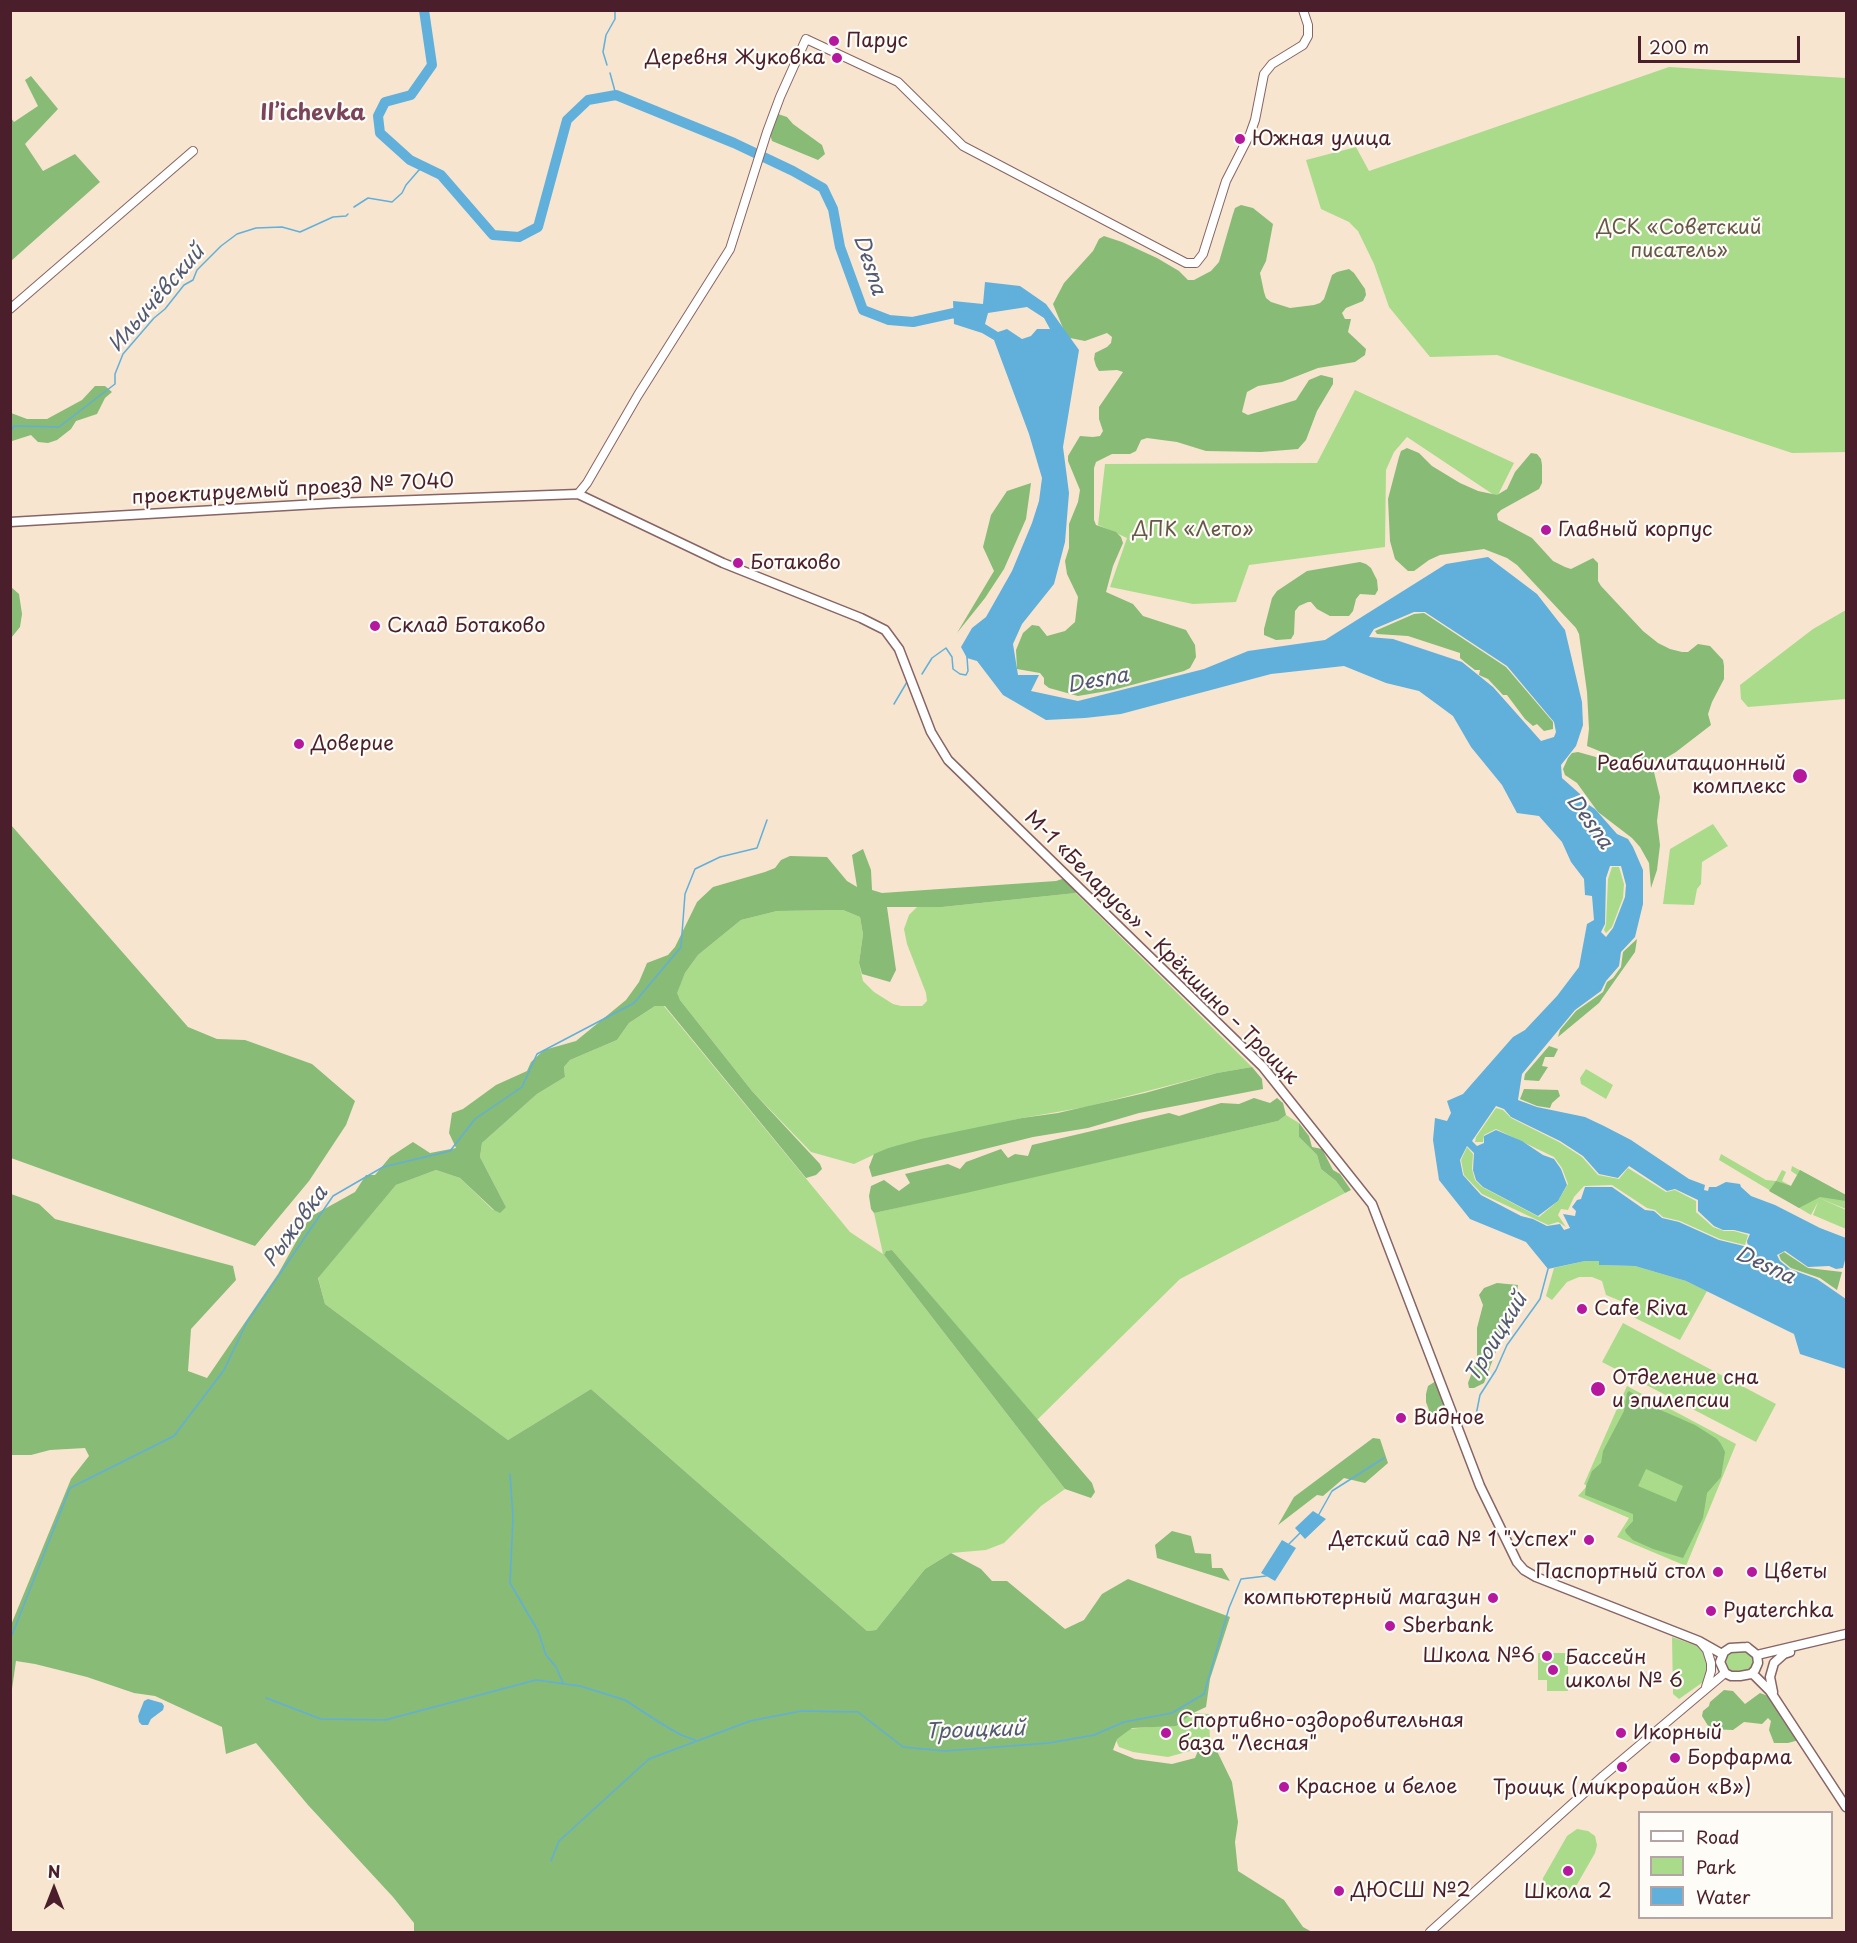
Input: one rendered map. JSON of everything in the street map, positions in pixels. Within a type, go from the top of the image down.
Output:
[{"type":"main road","name":"проектируемый проезд № 7040","points":[[10,522],[344,503],[578,494]]},
{"type":"main road","name":"М-1 «Беларусь» – Крёкшино – Троицк","points":[[578,494],[723,563],[861,618],[888,632],[901,654],[931,732],[948,760],[1263,1067],[1372,1204],[1480,1486],[1517,1562],[1524,1570],[1536,1577],[1699,1641],[1722,1654]]},
{"type":"main road","points":[[1757,1655],[1846,1634]]},
{"type":"main road","points":[[1775,1698],[1770,1677],[1774,1663],[1784,1654],[1809,1643]]},
{"type":"main road","points":[[1747,1647],[1757,1655],[1758,1663],[1752,1673],[1734,1676],[1725,1673],[1720,1666],[1722,1654],[1730,1648],[1747,1647]]},
{"type":"main road","points":[[1752,1673],[1775,1698],[1846,1807]]},
{"type":"street","points":[[578,494],[587,483],[638,394],[730,249],[767,132],[806,39],[898,82],[963,146],[1186,263],[1196,263],[1203,254],[1226,181],[1250,134],[1264,74],[1272,64],[1303,45],[1308,36],[1308,25],[1303,10]]},
{"type":"street","points":[[10,309],[193,151]]},
{"type":"street","points":[[1699,1641],[1707,1650],[1711,1663],[1711,1671],[1705,1688]]},
{"type":"street","points":[[1430,1932],[1603,1776],[1725,1673]]},
{"type":"green space","name":"ДСК «Советский писатель»","points":[[1669,67],[1846,78],[1846,452],[1792,453],[1497,355],[1430,357],[1389,307],[1374,264],[1358,231],[1349,222],[1321,209],[1306,160],[1356,147],[1369,171]]},
{"type":"green space","points":[[31,76],[58,109],[25,144],[43,171],[75,154],[100,182],[11,261],[11,118],[14,122],[38,106],[25,80]]},
{"type":"green space","points":[[778,114],[787,117],[822,145],[825,154],[818,160],[772,141],[770,134]]},
{"type":"green space","points":[[1241,205],[1253,208],[1273,224],[1266,261],[1260,273],[1266,298],[1271,302],[1290,308],[1320,303],[1324,299],[1332,275],[1349,269],[1354,273],[1365,289],[1366,295],[1363,301],[1346,308],[1342,313],[1345,319],[1351,319],[1348,332],[1366,349],[1365,355],[1355,362],[1318,368],[1282,382],[1258,386],[1247,392],[1242,412],[1248,415],[1296,400],[1309,380],[1321,375],[1333,378],[1333,384],[1317,411],[1306,440],[1298,449],[1261,452],[1206,451],[1177,442],[1147,438],[1141,440],[1136,451],[1130,454],[1112,454],[1096,462],[1094,520],[1096,525],[1116,532],[1123,543],[1113,566],[1106,592],[1133,604],[1143,616],[1186,630],[1195,645],[1196,657],[1190,668],[1184,671],[1113,690],[1078,696],[1049,688],[1044,684],[1044,678],[1040,673],[1017,669],[1016,650],[1023,633],[1032,625],[1039,626],[1047,636],[1065,631],[1075,622],[1078,597],[1067,574],[1065,561],[1069,548],[1069,524],[1080,490],[1068,456],[1080,436],[1100,436],[1103,431],[1099,419],[1099,407],[1123,372],[1099,371],[1096,366],[1095,353],[1107,347],[1112,337],[1107,333],[1085,341],[1070,338],[1065,333],[1053,304],[1064,283],[1093,251],[1099,239],[1104,236],[1157,258],[1179,271],[1188,280],[1194,280],[1211,271],[1219,262],[1235,208]]},
{"type":"green space","points":[[95,386],[105,386],[112,392],[105,398],[97,414],[76,421],[71,429],[57,440],[48,443],[38,442],[31,435],[12,441],[11,455],[11,413],[27,419],[47,419],[82,400]]},
{"type":"green space","name":"ДПК «Лето»","points":[[1355,390],[1514,463],[1497,497],[1407,437],[1394,452],[1386,470],[1385,547],[1249,565],[1236,602],[1193,604],[1110,587],[1127,538],[1098,525],[1105,464],[1317,463]]},
{"type":"green space","points":[[1407,448],[1419,453],[1432,466],[1460,483],[1478,491],[1497,495],[1507,489],[1515,472],[1531,453],[1537,454],[1542,465],[1542,483],[1539,489],[1501,510],[1497,514],[1498,520],[1532,538],[1553,561],[1565,567],[1571,569],[1593,558],[1598,563],[1598,581],[1601,586],[1643,631],[1658,643],[1682,652],[1688,652],[1698,644],[1710,646],[1723,660],[1724,666],[1724,679],[1708,714],[1711,725],[1666,758],[1643,765],[1631,764],[1587,746],[1589,729],[1587,692],[1579,634],[1517,565],[1507,558],[1484,549],[1440,555],[1414,571],[1408,571],[1395,559],[1390,541],[1388,499],[1401,451]]},
{"type":"green space","points":[[1031,483],[1026,519],[1004,569],[985,598],[957,633],[994,571],[983,547],[991,515],[1007,491]]},
{"type":"green space","points":[[1360,562],[1371,568],[1377,580],[1378,590],[1375,595],[1360,594],[1349,616],[1330,616],[1308,602],[1299,606],[1295,611],[1294,634],[1291,639],[1276,640],[1264,635],[1272,598],[1277,591],[1307,571]]},
{"type":"green space","points":[[11,587],[19,594],[22,614],[20,627],[11,638]]},
{"type":"green space","points":[[1846,610],[1846,699],[1748,707],[1741,699],[1740,685],[1813,629]]},
{"type":"green space","points":[[1424,613],[1506,667],[1553,722],[1553,729],[1544,731],[1537,724],[1533,726],[1507,695],[1503,695],[1488,679],[1479,675],[1480,670],[1475,670],[1460,658],[1460,653],[1408,636],[1377,634],[1375,631],[1414,614]]},
{"type":"green space","points":[[1578,752],[1603,759],[1616,768],[1654,772],[1660,797],[1657,821],[1660,845],[1657,870],[1651,888],[1649,863],[1640,847],[1598,812],[1577,783],[1565,775],[1563,769],[1568,758],[1572,753]]},
{"type":"green space","points":[[1713,824],[1728,846],[1702,862],[1701,884],[1697,889],[1694,905],[1663,904],[1670,849]]},
{"type":"green space","points":[[11,825],[188,1027],[217,1039],[245,1040],[312,1064],[355,1101],[346,1125],[309,1181],[255,1246],[11,1158]]},
{"type":"green space","points":[[863,849],[871,870],[872,890],[882,893],[1056,881],[1065,878],[1070,881],[1076,893],[942,907],[887,907],[896,970],[890,982],[862,974],[859,963],[863,934],[860,917],[843,910],[777,911],[741,920],[698,955],[685,973],[677,993],[680,1000],[752,1091],[820,1164],[822,1169],[816,1175],[806,1178],[665,1006],[655,1006],[629,1023],[617,1040],[570,1060],[564,1067],[565,1077],[537,1094],[482,1143],[480,1157],[506,1207],[500,1213],[460,1178],[436,1170],[396,1185],[318,1278],[325,1304],[508,1440],[591,1389],[867,1631],[876,1630],[925,1569],[951,1553],[981,1569],[992,1581],[1007,1581],[1065,1629],[1084,1620],[1102,1594],[1128,1579],[1230,1617],[1210,1679],[1206,1707],[1191,1714],[1176,1726],[1132,1728],[1117,1739],[1113,1750],[1135,1759],[1172,1764],[1195,1758],[1198,1751],[1216,1749],[1232,1782],[1238,1822],[1235,1842],[1238,1871],[1284,1900],[1303,1927],[1312,1932],[414,1932],[414,1923],[393,1897],[308,1805],[256,1743],[226,1754],[222,1727],[155,1696],[134,1693],[87,1677],[35,1664],[16,1661],[11,1696],[11,1625],[71,1479],[89,1456],[85,1448],[50,1450],[31,1455],[11,1455],[11,1194],[39,1204],[55,1219],[233,1266],[236,1280],[191,1329],[188,1371],[207,1378],[278,1274],[310,1217],[355,1192],[366,1175],[375,1175],[390,1157],[413,1142],[430,1153],[456,1148],[449,1133],[452,1113],[463,1109],[496,1085],[527,1071],[531,1062],[544,1050],[576,1041],[626,1000],[639,982],[647,963],[668,955],[675,947],[697,902],[713,887],[775,868],[781,860],[790,856],[827,857],[847,881],[857,887],[852,855]]},
{"type":"green space","points":[[1612,867],[1619,867],[1624,884],[1623,898],[1612,927],[1606,933],[1604,930],[1608,879]]},
{"type":"green space","points":[[1076,893],[1252,1067],[1217,1073],[1086,1107],[1022,1118],[888,1148],[854,1164],[811,1152],[752,1091],[676,993],[685,973],[698,955],[741,920],[777,911],[843,910],[860,917],[863,934],[859,963],[863,981],[874,992],[893,1004],[922,1006],[927,1001],[926,993],[907,944],[904,929],[909,915],[917,907],[942,907]]},
{"type":"green space","points":[[1637,939],[1635,952],[1599,1003],[1558,1037],[1560,1030],[1576,1011],[1603,992],[1607,982],[1621,967],[1623,952]]},
{"type":"green space","points":[[655,1006],[664,1006],[850,1232],[883,1254],[874,1213],[1278,1121],[1286,1115],[1299,1123],[1299,1137],[1317,1155],[1321,1169],[1336,1181],[1345,1193],[1180,1279],[1037,1420],[892,1250],[886,1251],[884,1255],[1065,1489],[1041,1506],[1004,1543],[986,1550],[951,1553],[925,1569],[876,1630],[867,1631],[591,1389],[508,1440],[325,1304],[318,1277],[396,1185],[436,1170],[460,1178],[493,1210],[506,1207],[480,1157],[482,1143],[537,1094],[565,1077],[564,1067],[570,1060],[617,1040],[629,1023]]},
{"type":"green space","points":[[1549,1046],[1558,1049],[1554,1057],[1545,1057],[1542,1066],[1548,1067],[1539,1081],[1524,1080],[1525,1074]]},
{"type":"green space","points":[[1252,1067],[1262,1079],[1263,1089],[1139,1113],[1088,1128],[1033,1137],[872,1177],[869,1167],[874,1154],[921,1139],[1058,1113],[1145,1093],[1217,1073]]},
{"type":"green space","points":[[1586,1069],[1613,1085],[1606,1099],[1581,1084],[1580,1078]]},
{"type":"green space","points":[[1524,1089],[1558,1090],[1560,1096],[1550,1108],[1537,1106],[1520,1099]]},
{"type":"green space","points":[[1254,1098],[1270,1103],[1277,1098],[1283,1103],[1286,1115],[1278,1121],[966,1193],[874,1213],[871,1209],[869,1196],[871,1186],[884,1180],[899,1191],[910,1183],[905,1174],[948,1164],[960,1169],[966,1162],[1001,1149],[1008,1158],[1015,1154],[1028,1156],[1032,1145],[1169,1113],[1179,1116],[1221,1103],[1239,1104]]},
{"type":"green space","points":[[1496,1108],[1582,1157],[1598,1175],[1619,1179],[1628,1168],[1666,1192],[1675,1190],[1696,1201],[1696,1212],[1713,1227],[1748,1235],[1745,1245],[1720,1239],[1680,1221],[1663,1217],[1612,1185],[1584,1186],[1574,1197],[1568,1210],[1561,1209],[1558,1215],[1566,1227],[1558,1222],[1548,1225],[1482,1194],[1464,1175],[1461,1160],[1467,1147],[1473,1154],[1472,1169],[1475,1180],[1482,1187],[1539,1217],[1558,1201],[1568,1184],[1562,1168],[1554,1157],[1496,1129],[1484,1135],[1483,1142],[1475,1142]]},
{"type":"green space","points":[[1299,1123],[1309,1136],[1312,1147],[1322,1149],[1333,1170],[1340,1174],[1351,1190],[1345,1193],[1336,1181],[1321,1169],[1317,1155],[1299,1137]]},
{"type":"green space","points":[[1721,1154],[1766,1180],[1776,1181],[1782,1170],[1786,1172],[1782,1181],[1791,1186],[1797,1175],[1791,1171],[1792,1166],[1846,1195],[1846,1209],[1819,1198],[1846,1210],[1846,1229],[1813,1215],[1818,1202],[1811,1215],[1719,1160]]},
{"type":"green space","points":[[1800,1170],[1846,1195],[1846,1201],[1820,1197],[1799,1208],[1769,1191],[1776,1181],[1791,1186]]},
{"type":"green space","points":[[892,1250],[1092,1483],[1095,1492],[1091,1498],[1065,1489],[884,1255],[886,1251]]},
{"type":"green space","points":[[1784,1252],[1808,1268],[1842,1272],[1837,1290],[1820,1278],[1791,1268],[1781,1260],[1779,1255]]},
{"type":"green space","points":[[1585,1261],[1599,1261],[1599,1265],[1635,1266],[1686,1281],[1707,1291],[1680,1340],[1629,1315],[1633,1306],[1606,1295],[1602,1281],[1592,1277],[1579,1277],[1567,1282],[1552,1300],[1546,1296],[1554,1268]]},
{"type":"green space","points":[[1497,1283],[1518,1285],[1520,1307],[1501,1338],[1484,1383],[1469,1388],[1468,1383],[1477,1359],[1477,1328],[1483,1305],[1479,1295],[1484,1288]]},
{"type":"green space","points":[[1623,1323],[1776,1404],[1756,1442],[1602,1362]]},
{"type":"green space","points":[[1436,1381],[1446,1404],[1438,1413],[1430,1413],[1426,1394],[1428,1386]]},
{"type":"green space","points":[[1627,1386],[1736,1444],[1686,1566],[1617,1537],[1629,1518],[1578,1496],[1587,1486],[1584,1484]]},
{"type":"green space","points":[[1629,1391],[1656,1408],[1695,1425],[1717,1439],[1725,1452],[1721,1477],[1707,1493],[1703,1518],[1683,1558],[1633,1540],[1625,1530],[1633,1521],[1633,1514],[1585,1495],[1592,1471],[1601,1463],[1603,1451],[1624,1411]],"holes":[[[1646,1469],[1683,1486],[1676,1502],[1638,1486]]]},
{"type":"green space","points":[[1373,1438],[1380,1439],[1388,1463],[1365,1483],[1344,1478],[1323,1496],[1317,1495],[1278,1525],[1294,1497]]},
{"type":"green space","points":[[1172,1531],[1191,1536],[1195,1553],[1211,1554],[1212,1568],[1222,1568],[1230,1581],[1157,1558],[1155,1545]]},
{"type":"green space","points":[[1672,1637],[1703,1648],[1709,1665],[1706,1680],[1679,1699],[1673,1694]]},
{"type":"green space","points":[[1746,1650],[1752,1655],[1753,1667],[1747,1672],[1728,1671],[1724,1666],[1724,1658],[1729,1652]]},
{"type":"green space","name":"Бассейн школы № 6","points":[[1538,1653],[1568,1653],[1568,1691],[1547,1691],[1547,1680],[1538,1680]]},
{"type":"green space","points":[[1724,1690],[1733,1691],[1745,1704],[1760,1693],[1771,1697],[1799,1740],[1774,1743],[1769,1730],[1771,1721],[1768,1718],[1762,1724],[1744,1722],[1733,1730],[1710,1729],[1702,1716],[1703,1711]]},
{"type":"green space","name":"Спортивно-оздоровительная база \"Лесная\"","points":[[1190,1713],[1209,1714],[1210,1741],[1194,1744],[1190,1751],[1168,1757],[1133,1752],[1119,1747],[1115,1738],[1128,1729],[1173,1725]]},
{"type":"green space","points":[[1577,1829],[1588,1831],[1595,1836],[1597,1845],[1595,1853],[1571,1895],[1562,1900],[1554,1900],[1542,1889],[1543,1878],[1567,1836]]},
{"type":"water","points":[[985,282],[1020,286],[1046,304],[1079,350],[1063,447],[1069,493],[1065,542],[1054,584],[1022,624],[1013,644],[1018,675],[1039,675],[1031,691],[1078,701],[1204,669],[1248,651],[1325,640],[1446,564],[1488,557],[1537,594],[1565,630],[1582,702],[1583,725],[1576,746],[1561,765],[1562,778],[1580,794],[1583,801],[1595,809],[1617,834],[1628,839],[1643,870],[1643,904],[1635,937],[1621,952],[1619,966],[1601,991],[1575,1010],[1522,1074],[1518,1100],[1537,1107],[1585,1117],[1604,1126],[1631,1140],[1689,1179],[1705,1185],[1704,1190],[1708,1191],[1709,1187],[1716,1187],[1726,1182],[1740,1184],[1751,1196],[1846,1238],[1843,1268],[1808,1267],[1785,1251],[1777,1255],[1780,1261],[1790,1269],[1817,1279],[1846,1299],[1846,1369],[1800,1354],[1794,1334],[1686,1281],[1635,1266],[1599,1265],[1599,1261],[1585,1261],[1548,1269],[1526,1242],[1470,1219],[1439,1180],[1433,1140],[1435,1118],[1447,1121],[1451,1113],[1447,1101],[1463,1094],[1513,1037],[1525,1030],[1557,996],[1579,967],[1587,924],[1594,920],[1592,896],[1585,895],[1584,879],[1571,862],[1562,842],[1539,816],[1517,813],[1502,785],[1471,747],[1453,716],[1419,691],[1386,683],[1344,666],[1271,674],[1121,714],[1046,720],[1003,695],[977,661],[967,658],[961,647],[972,628],[986,617],[1012,571],[1032,523],[1039,501],[1042,478],[1029,434],[994,340],[982,333],[954,324],[953,301],[983,304]],"holes":[[[1027,307],[1044,318],[1050,329],[1037,329],[1031,336],[1022,339],[1007,329],[998,332],[985,324],[988,313]],[[1414,612],[1425,612],[1507,666],[1554,722],[1556,732],[1554,737],[1541,741],[1493,687],[1462,662],[1393,639],[1369,637],[1374,629]],[[1610,866],[1621,866],[1626,885],[1625,897],[1613,928],[1606,937],[1601,932],[1605,924],[1606,878]],[[1496,1106],[1504,1109],[1511,1117],[1560,1141],[1583,1156],[1599,1174],[1618,1178],[1629,1166],[1667,1191],[1675,1189],[1698,1200],[1698,1211],[1714,1226],[1723,1230],[1750,1234],[1747,1241],[1748,1247],[1719,1240],[1679,1222],[1662,1218],[1654,1211],[1645,1210],[1612,1187],[1585,1187],[1581,1199],[1577,1200],[1572,1207],[1576,1211],[1575,1216],[1563,1214],[1570,1228],[1564,1230],[1560,1224],[1547,1226],[1521,1216],[1481,1195],[1463,1175],[1460,1160],[1467,1146],[1474,1153],[1473,1170],[1476,1180],[1483,1187],[1538,1216],[1558,1201],[1567,1185],[1554,1159],[1496,1130],[1484,1136],[1484,1143],[1477,1146],[1472,1141]]]},
{"type":"water","points":[[1313,1511],[1326,1519],[1305,1539],[1295,1528]]},
{"type":"water","points":[[1282,1540],[1296,1548],[1275,1581],[1261,1573]]},
{"type":"water","points":[[148,1699],[162,1703],[164,1706],[163,1710],[151,1719],[148,1725],[142,1725],[138,1716],[144,1701]]},
{"type":"waterway","name":"Desna","points":[[424,10],[432,65],[411,95],[385,102],[378,116],[380,133],[410,160],[441,175],[493,235],[519,237],[538,227],[567,120],[588,100],[616,95],[734,143],[823,188],[833,209],[840,247],[863,310],[889,320],[913,322],[954,313],[967,320]]},
{"type":"waterway","points":[[607,65],[603,52],[606,35],[615,19],[615,10]]},
{"type":"waterway","points":[[610,73],[616,95]]},
{"type":"waterway","points":[[354,207],[368,198],[392,202],[402,193],[419,170],[426,168]]},
{"type":"waterway","name":"Ильичёвский","points":[[10,432],[14,426],[59,427],[115,384],[115,374],[123,354],[184,285],[193,280],[197,270],[237,234],[256,228],[282,227],[300,232],[333,217],[348,214]]},
{"type":"waterway","name":"Рыжовка","points":[[922,674],[932,658],[946,648],[952,657],[953,669],[966,675],[967,657]]},
{"type":"waterway","name":"Рыжовка","points":[[894,704],[907,682]]},
{"type":"waterway","name":"Рыжовка","points":[[10,1640],[70,1488],[174,1436],[224,1370],[247,1322],[333,1196],[383,1167],[450,1151],[475,1119],[522,1087],[537,1054],[634,1003],[681,947],[685,894],[695,869],[720,857],[757,848],[767,820]]},
{"type":"waterway","name":"Троицкий","points":[[1468,1420],[1476,1415],[1480,1395],[1496,1370],[1507,1345],[1540,1299],[1548,1269]]},
{"type":"waterway","name":"Троицкий","points":[[1318,1516],[1332,1491],[1384,1458]]},
{"type":"waterway","points":[[510,1474],[513,1517],[510,1583],[538,1631],[546,1655],[556,1667],[563,1683]]},
{"type":"waterway","name":"Троицкий","points":[[1289,1544],[1301,1532]]},
{"type":"waterway","name":"Троицкий","points":[[551,1861],[559,1841],[649,1759],[750,1721],[801,1711],[858,1712],[903,1747],[945,1751],[1049,1743],[1094,1735],[1124,1722],[1172,1713],[1204,1694],[1229,1608],[1241,1579],[1266,1576]]},
{"type":"waterway","points":[[266,1698],[321,1719],[385,1720],[536,1680],[580,1686],[625,1700],[681,1735],[695,1740]]},
{"type":"place","name":"Парус","points":[[834,41]]},
{"type":"place","name":"Деревня Жуковка","points":[[837,58]]},
{"type":"place","name":"Южная улица","points":[[1240,139]]},
{"type":"place","name":"Главный корпус","points":[[1546,530]]},
{"type":"place","name":"Ботаково","points":[[738,563]]},
{"type":"place","name":"Склад Ботаково","points":[[375,626]]},
{"type":"place","name":"Доверие","points":[[299,744]]},
{"type":"place","name":"Реабилитационный комплекс","points":[[1800,776]]},
{"type":"place","name":"Cafe Riva","points":[[1582,1309]]},
{"type":"place","name":"Отделение сна и эпилепсии","points":[[1598,1389]]},
{"type":"place","name":"Видное","points":[[1401,1418]]},
{"type":"place","name":"Детский сад № 1 \"Успех\"","points":[[1589,1540]]},
{"type":"place","name":"Паспортный стол","points":[[1718,1572]]},
{"type":"place","name":"Цветы","points":[[1752,1572]]},
{"type":"place","name":"компьютерный магазин","points":[[1493,1598]]},
{"type":"place","name":"Pyaterchka","points":[[1711,1611]]},
{"type":"place","name":"Sberbank","points":[[1390,1626]]},
{"type":"place","name":"Школа №6","points":[[1547,1656]]},
{"type":"place","name":"Бассейн школы № 6","points":[[1553,1670]]},
{"type":"place","name":"Спортивно-оздоровительная база \"Лесная\"","points":[[1166,1733]]},
{"type":"place","name":"Икорный","points":[[1621,1733]]},
{"type":"place","name":"Борфарма","points":[[1675,1758]]},
{"type":"place","name":"Троицк (микрорайон «В»)","points":[[1622,1767]]},
{"type":"place","name":"Красное и белое","points":[[1284,1787]]},
{"type":"place","name":"Школа 2","points":[[1568,1871]]},
{"type":"place","name":"ДЮСШ №2","points":[[1339,1891]]},
{"type":"district","name":"Il’ichevka","points":[[313,114]]}]
